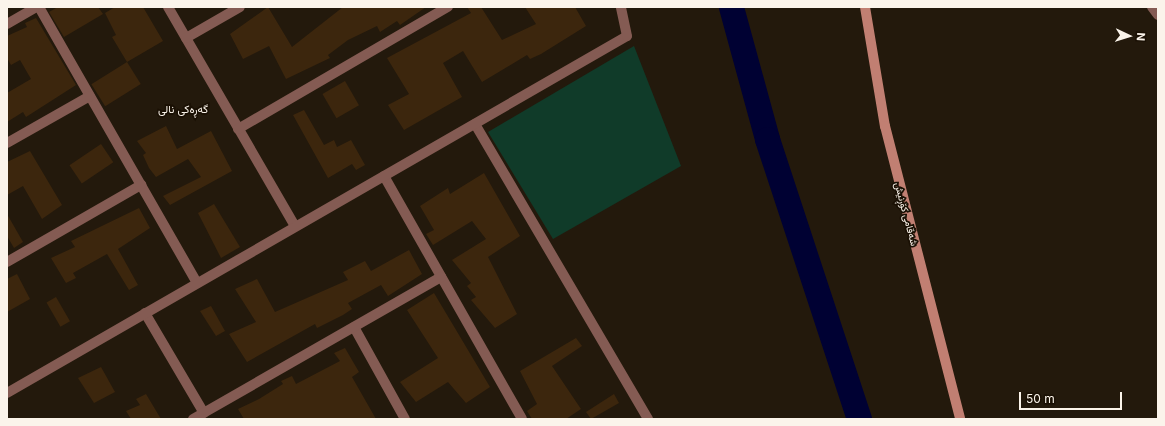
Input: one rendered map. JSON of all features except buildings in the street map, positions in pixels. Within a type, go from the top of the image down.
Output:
[{"type":"main road","name":"شەقامی کۆڕنیش","points":[[865,7],[885,126],[960,419]]},
{"type":"street","points":[[7,24],[36,7]]},
{"type":"street","points":[[39,7],[197,283]]},
{"type":"street","points":[[168,7],[295,226]]},
{"type":"street","points":[[186,38],[240,7]]},
{"type":"street","points":[[238,129],[448,7]]},
{"type":"street","points":[[7,393],[627,36],[621,7]]},
{"type":"street","points":[[1152,7],[1158,15]]},
{"type":"street","points":[[7,143],[90,96]]},
{"type":"street","points":[[475,124],[648,419]]},
{"type":"street","points":[[384,176],[522,419]]},
{"type":"street","points":[[7,262],[141,185]]},
{"type":"street","points":[[193,419],[441,277]]},
{"type":"street","points":[[144,313],[204,413]]},
{"type":"street","points":[[354,327],[402,418]]},
{"type":"green space","points":[[634,46],[681,166],[553,239],[488,132]]},
{"type":"waterway","points":[[731,7],[767,139],[859,419]]},
{"type":"district","name":"گەڕەکی نالی","points":[[183,109]]}]
